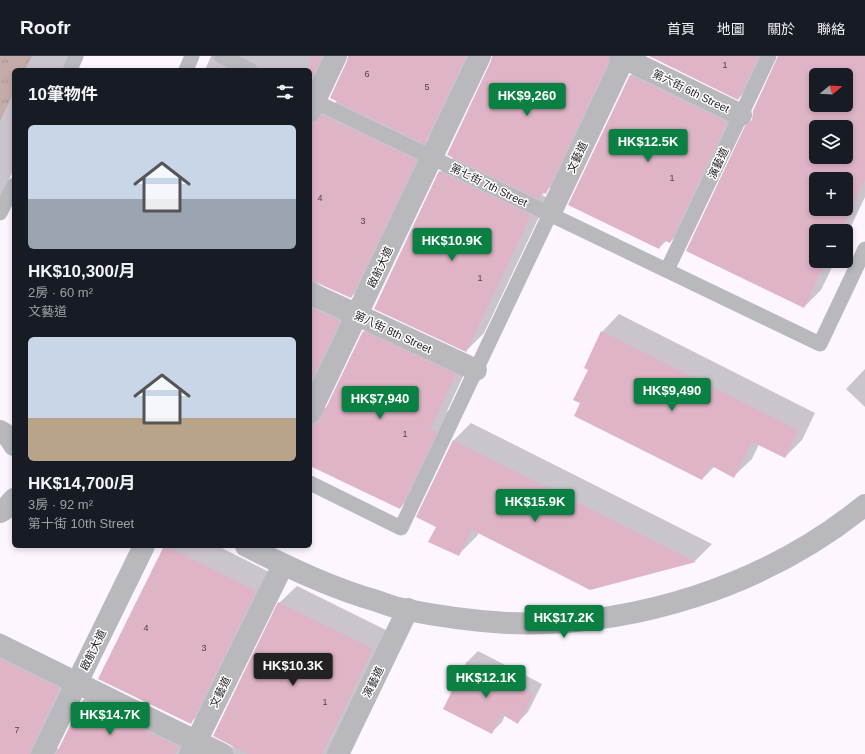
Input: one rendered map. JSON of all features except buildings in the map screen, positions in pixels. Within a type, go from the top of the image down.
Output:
[{"type":"street","points":[[312,104],[336,56]]},
{"type":"street","name":"啟航大道","points":[[312,409],[480,56]]},
{"type":"street","name":"第六街 6th Street","points":[[623,57],[741,115]]},
{"type":"street","name":"文藝道","points":[[550,214],[623,57]]},
{"type":"street","name":"第八街 8th Street","points":[[312,294],[476,370]]},
{"type":"street","points":[[0,431],[9,437],[12,441]]},
{"type":"street","points":[[0,512],[12,501]]},
{"type":"street","points":[[250,548],[350,593],[408,610],[454,618],[500,622],[554,622],[615,616],[668,605],[719,588],[768,567],[813,542],[865,505]]},
{"type":"street","name":"啟航大道","points":[[42,754],[143,548]]},
{"type":"street","name":"文藝道","points":[[193,748],[283,564]]},
{"type":"street","name":"演藝道","points":[[338,754],[408,610]]},
{"type":"street","points":[[0,645],[77,683],[193,748],[222,754]]},
{"type":"lane","points":[[71,68],[76,56]]},
{"type":"lane","points":[[187,68],[192,56]]},
{"type":"lane","points":[[221,56],[246,68]]},
{"type":"lane","name":"演藝道","points":[[667,270],[769,56]]},
{"type":"lane","name":"第七街 7th Street","points":[[312,104],[432,157],[820,344],[865,249]]},
{"type":"lane","points":[[0,213],[12,189]]},
{"type":"lane","points":[[312,485],[401,528],[550,214]]},
{"type":"green space","points":[[0,56],[32,56],[26,68],[12,68],[12,96],[0,121]]}]
